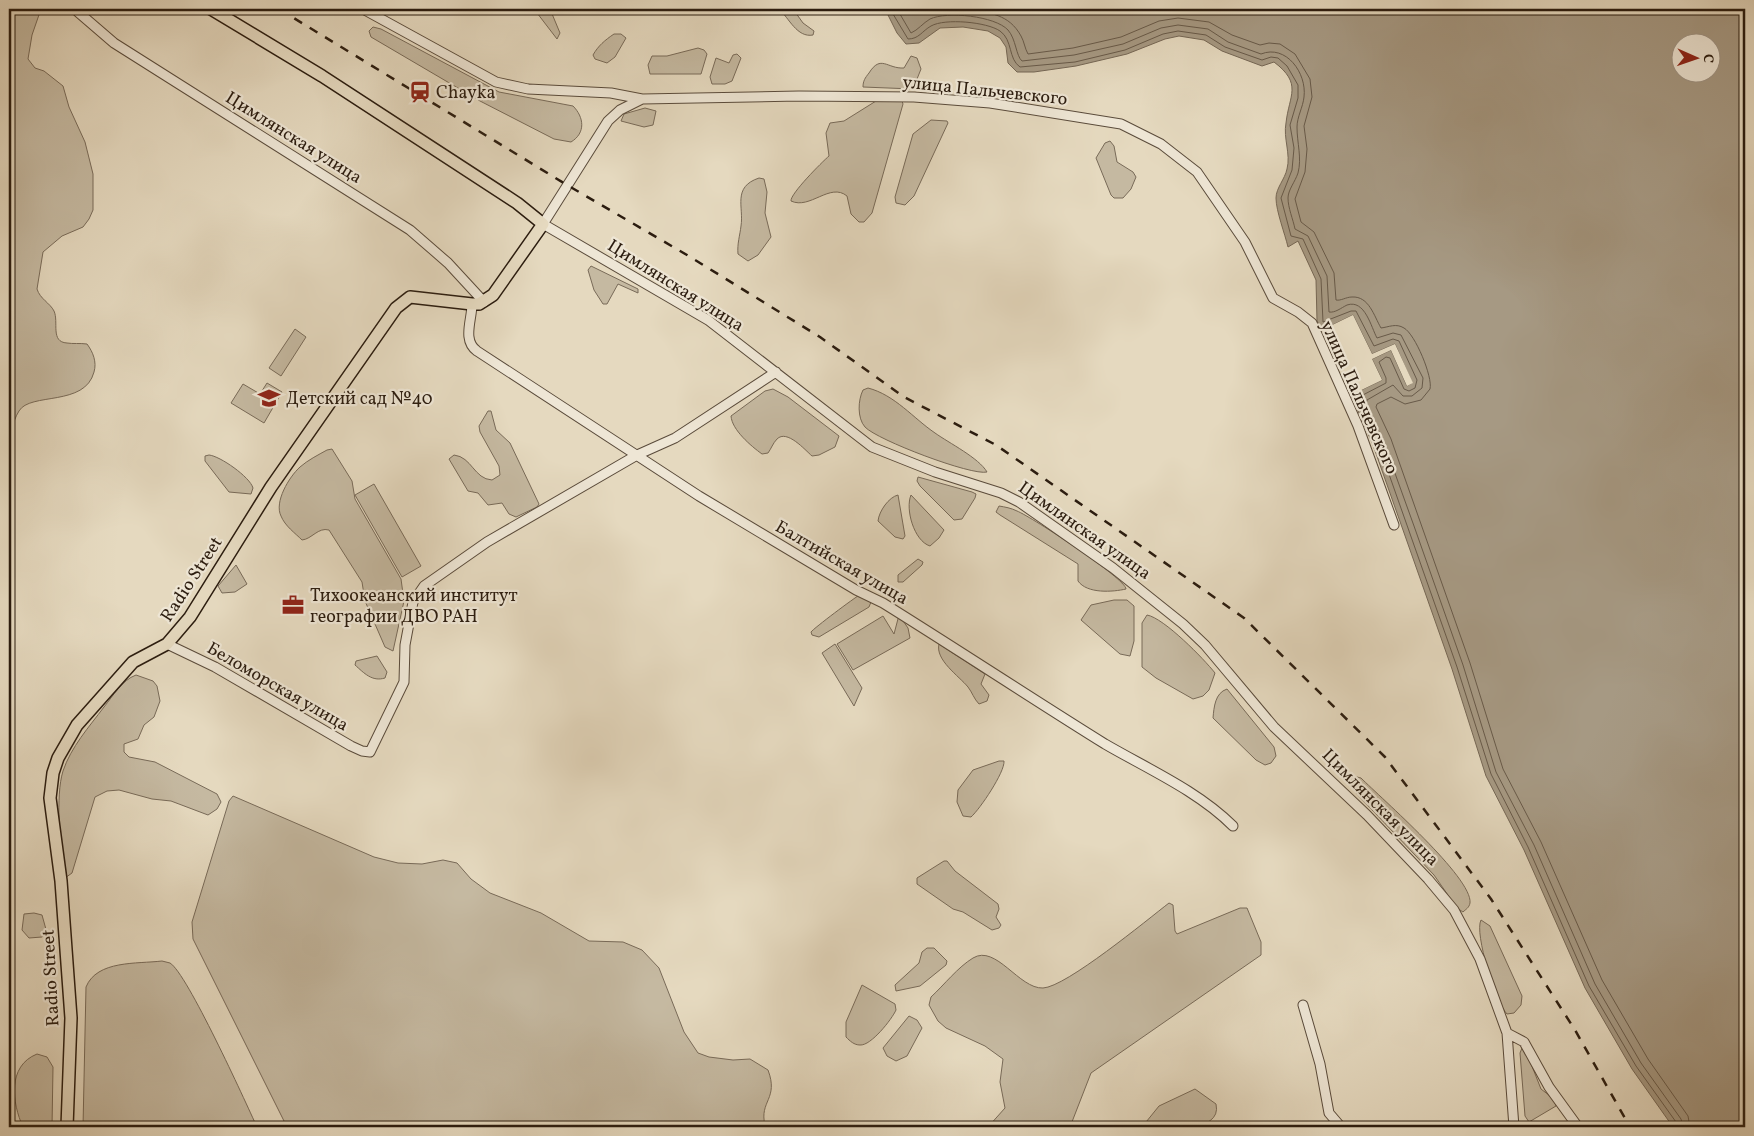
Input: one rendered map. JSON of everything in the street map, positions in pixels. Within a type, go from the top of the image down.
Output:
[{"type":"main road","points":[[212,9],[322,76],[517,203],[543,224],[493,295],[478,303]]},
{"type":"main road","name":"Radio Street","points":[[67,1127],[71,1052],[70,1018],[61,880],[50,798],[53,773],[58,758],[73,731],[133,662],[167,644],[190,617],[206,594],[261,502],[396,308],[405,299],[415,297],[478,303]]},
{"type":"street","name":"улица Пальчевского","points":[[363,9],[496,82],[528,89],[611,93],[642,99],[859,96],[981,102],[1116,123],[1161,144],[1189,163],[1204,180],[1245,242],[1273,298],[1312,323],[1358,426],[1394,525]]},
{"type":"street","name":"Цимлянская улица","points":[[78,12],[88,23],[122,48],[410,230],[448,263],[478,303]]},
{"type":"street","points":[[543,224],[608,121],[620,110],[642,99]]},
{"type":"street","name":"Цимлянская улица","points":[[543,224],[708,320],[872,447],[935,472],[1001,493],[1019,502],[1113,568],[1183,624],[1205,645],[1274,727],[1367,815],[1428,879],[1454,910],[1480,959],[1507,1033],[1514,1127]]},
{"type":"street","name":"Балтийская улица","points":[[478,303],[468,339],[472,347],[707,501],[856,590],[883,603],[1055,713],[1221,813],[1234,826]]},
{"type":"street","points":[[637,455],[675,438],[776,372]]},
{"type":"street","name":"Беломорская улица","points":[[167,644],[215,667],[351,746],[367,752],[373,748],[404,682],[404,645],[413,602],[424,586],[487,542],[637,455]]},
{"type":"street","points":[[1303,1005],[1320,1064],[1329,1113],[1341,1127]]},
{"type":"street","points":[[1507,1033],[1524,1042],[1549,1087],[1578,1127]]},
{"type":"shaded area","points":[[9,9],[41,9],[32,35],[28,59],[35,68],[44,71],[63,86],[69,107],[85,142],[93,174],[93,210],[89,219],[83,227],[62,236],[43,252],[37,289],[40,296],[54,311],[58,339],[67,343],[87,344],[93,354],[95,365],[89,383],[80,390],[69,395],[25,405],[19,411],[13,428],[12,465],[9,483]]},
{"type":"shaded area","points":[[534,9],[550,9],[560,33],[557,39]]},
{"type":"shaded area","points":[[779,9],[793,9],[803,23],[814,31],[813,35],[807,35],[798,30]]},
{"type":"shaded area","points":[[373,27],[381,29],[499,92],[573,106],[581,120],[582,125],[579,134],[571,142],[554,139],[480,101],[371,37],[369,31]]},
{"type":"shaded area","points":[[614,34],[621,34],[626,38],[615,57],[607,63],[595,59],[593,55],[597,49]]},
{"type":"shaded area","points":[[698,48],[704,50],[707,54],[701,74],[650,74],[648,65],[652,56],[667,56]]},
{"type":"shaded area","points":[[737,54],[741,58],[732,81],[725,84],[712,84],[710,77],[716,58],[729,63],[733,55]]},
{"type":"shaded area","points":[[911,56],[917,58],[921,69],[913,89],[863,87],[865,78],[877,64],[881,63],[904,68]]},
{"type":"shaded area","points":[[876,101],[902,101],[903,104],[872,213],[864,222],[859,222],[851,214],[847,196],[834,192],[805,202],[791,201],[801,185],[829,156],[826,133],[830,123],[844,121]]},
{"type":"shaded area","points":[[645,108],[656,111],[653,125],[644,127],[621,121],[624,114]]},
{"type":"shaded area","points":[[931,120],[947,121],[948,123],[914,196],[905,205],[896,203],[895,197],[913,134]]},
{"type":"shaded area","points":[[1110,141],[1114,146],[1117,162],[1133,172],[1136,177],[1131,189],[1123,198],[1114,198],[1111,195],[1096,158],[1105,143]]},
{"type":"shaded area","points":[[759,178],[764,179],[767,192],[765,213],[771,237],[758,255],[748,261],[738,254],[742,219],[741,198],[745,187]]},
{"type":"shaded area","points":[[591,266],[638,289],[638,293],[618,284],[607,304],[603,304],[594,290],[588,270]]},
{"type":"shaded area","points":[[295,329],[306,337],[281,376],[269,368]]},
{"type":"shaded area","points":[[267,383],[282,392],[264,423],[231,403],[243,384],[260,394]]},
{"type":"shaded area","points":[[868,388],[878,391],[895,401],[935,433],[971,456],[987,472],[978,472],[945,463],[905,448],[873,433],[862,423],[860,414],[861,394],[863,390]]},
{"type":"shaded area","points":[[773,389],[788,397],[839,436],[835,447],[819,455],[812,456],[796,441],[791,438],[781,437],[777,439],[768,453],[762,454],[748,442],[738,432],[731,416],[765,391]]},
{"type":"shaded area","points":[[488,411],[491,411],[496,430],[510,443],[539,504],[537,507],[516,517],[509,514],[502,503],[488,505],[478,493],[468,491],[449,459],[454,455],[460,457],[486,479],[492,480],[500,475],[499,466],[480,432],[479,426]]},
{"type":"shaded area","points":[[332,449],[352,481],[355,499],[401,579],[404,601],[393,651],[385,647],[365,601],[362,582],[329,530],[322,530],[302,540],[283,520],[279,510],[281,497],[291,477],[306,462]]},
{"type":"shaded area","points":[[209,455],[220,459],[241,473],[251,483],[253,488],[251,494],[229,492],[205,461],[205,456]]},
{"type":"shaded area","points":[[918,477],[976,494],[962,519],[954,520],[920,486],[917,481]]},
{"type":"shaded area","points":[[374,484],[421,566],[402,577],[355,495]]},
{"type":"shaded area","points":[[898,495],[905,536],[903,539],[895,537],[878,521],[885,505],[891,498]]},
{"type":"shaded area","points":[[911,495],[944,530],[939,538],[930,546],[919,538],[912,524],[909,508]]},
{"type":"shaded area","points":[[999,506],[1017,511],[1058,536],[1111,573],[1126,589],[1100,591],[1082,585],[1078,581],[1078,564],[1000,515],[996,512]]},
{"type":"shaded area","points":[[918,559],[923,562],[922,565],[903,582],[898,582],[898,575]]},
{"type":"shaded area","points":[[236,565],[247,584],[235,592],[222,593],[218,586]]},
{"type":"shaded area","points":[[861,594],[871,602],[869,607],[819,637],[812,635],[811,632],[814,629]]},
{"type":"shaded area","points":[[1114,600],[1127,600],[1134,606],[1134,641],[1130,656],[1120,654],[1081,620],[1091,605]]},
{"type":"shaded area","points":[[899,615],[908,628],[910,638],[853,670],[837,644],[883,616],[894,634]]},
{"type":"shaded area","points":[[1147,615],[1163,623],[1173,631],[1215,673],[1209,690],[1203,696],[1193,699],[1156,678],[1142,667],[1142,623]]},
{"type":"shaded area","points":[[835,644],[862,688],[854,706],[822,653]]},
{"type":"shaded area","points":[[939,644],[985,674],[981,684],[989,695],[987,701],[979,704],[977,702],[968,687],[944,662],[939,650]]},
{"type":"shaded area","points":[[377,656],[387,672],[385,678],[372,678],[355,665],[356,661]]},
{"type":"shaded area","points":[[136,675],[153,681],[157,686],[160,701],[154,717],[144,725],[138,739],[124,744],[124,752],[129,757],[155,762],[217,794],[221,802],[217,809],[208,815],[171,801],[152,799],[119,790],[107,791],[95,797],[72,873],[65,878],[62,874],[59,794],[66,762],[76,745],[118,689]]},
{"type":"shaded area","points":[[1227,689],[1274,747],[1276,756],[1271,763],[1265,765],[1256,760],[1213,718],[1218,697]]},
{"type":"shaded area","points":[[1004,761],[1001,773],[986,799],[971,817],[963,816],[957,802],[958,790],[973,770]]},
{"type":"shaded area","points":[[1353,776],[1361,778],[1405,820],[1457,876],[1467,891],[1470,903],[1463,912],[1457,908],[1434,875],[1355,792],[1349,779]]},
{"type":"shaded area","points":[[233,796],[374,857],[398,863],[422,864],[443,860],[457,863],[471,879],[490,893],[541,913],[589,941],[623,942],[642,950],[659,968],[684,1032],[698,1053],[709,1057],[733,1060],[750,1059],[768,1070],[771,1087],[764,1110],[764,1117],[765,1125],[768,1127],[287,1127],[193,939],[192,922],[229,801]]},
{"type":"shaded area","points":[[947,861],[955,871],[998,904],[999,909],[996,917],[1001,925],[999,928],[992,930],[963,912],[953,909],[917,884],[917,878]]},
{"type":"shaded area","points":[[1169,903],[1173,905],[1175,931],[1177,934],[1240,908],[1247,908],[1261,942],[1261,955],[1091,1073],[1070,1127],[988,1127],[1005,1108],[1000,1082],[1003,1059],[985,1046],[946,1028],[938,1021],[929,1005],[931,997],[962,966],[973,958],[982,955],[999,962],[1025,982],[1034,986],[1043,988],[1054,985],[1106,952]]},
{"type":"shaded area","points":[[34,913],[42,915],[47,933],[42,937],[29,938],[22,930],[24,914]]},
{"type":"shaded area","points":[[1481,920],[1490,926],[1522,996],[1521,1005],[1514,1013],[1507,1014],[1492,983],[1483,953]]},
{"type":"shaded area","points":[[927,948],[934,948],[947,961],[946,965],[920,986],[896,991],[895,985],[919,963],[922,952]]},
{"type":"shaded area","points":[[162,961],[170,963],[189,989],[257,1127],[83,1127],[86,987],[91,978],[108,968],[130,963]]},
{"type":"shaded area","points":[[862,985],[895,1004],[896,1010],[875,1037],[860,1045],[854,1044],[846,1037],[846,1022]]},
{"type":"shaded area","points":[[909,1016],[917,1020],[922,1028],[907,1056],[896,1061],[887,1056],[883,1048]]},
{"type":"shaded area","points":[[1522,1048],[1526,1051],[1541,1089],[1554,1099],[1556,1106],[1529,1122],[1525,1116],[1520,1053]]},
{"type":"shaded area","points":[[37,1054],[47,1057],[53,1067],[52,1127],[23,1127],[16,1107],[16,1076],[27,1060]]},
{"type":"shaded area","points":[[1195,1089],[1216,1104],[1216,1114],[1210,1121],[1189,1127],[1142,1127],[1159,1106]]},
{"type":"water","points":[[885,9],[1745,9],[1745,1127],[1673,1127],[1632,1069],[1585,988],[1524,850],[1486,776],[1452,669],[1373,445],[1351,395],[1382,380],[1372,359],[1391,350],[1407,386],[1412,383],[1395,344],[1372,354],[1353,315],[1322,330],[1317,321],[1316,280],[1298,241],[1288,247],[1277,209],[1277,191],[1286,173],[1288,163],[1285,129],[1292,90],[1289,77],[1274,62],[1262,66],[1222,51],[1204,40],[1179,36],[1165,39],[1127,54],[1076,66],[1034,72],[1017,72],[1008,63],[1006,47],[1000,38],[988,31],[963,27],[940,28],[919,43],[906,44],[897,33]]},
{"type":"pier","points":[[1353,315],[1372,354],[1395,344],[1413,383],[1407,386],[1391,350],[1372,359],[1382,380],[1351,395],[1350,393],[1379,379],[1370,360],[1372,356],[1352,318],[1323,332],[1322,330]]},
{"type":"railway","points":[[279,9],[820,337],[904,397],[996,445],[1244,618],[1385,757],[1491,899],[1575,1030],[1630,1127]]},
{"type":"place","name":"Chayka","points":[[420,92]]},
{"type":"place","name":"Детский сад №40","points":[[269,398]]},
{"type":"place","name":"Тихоокеанский институт географии ДВО РАН","points":[[293,605]]}]
